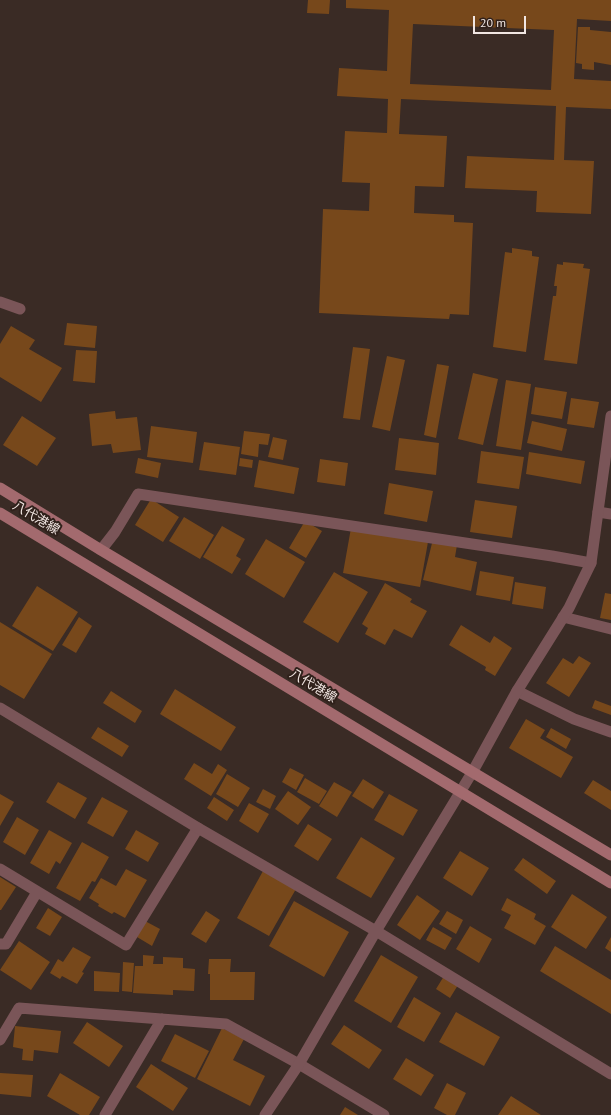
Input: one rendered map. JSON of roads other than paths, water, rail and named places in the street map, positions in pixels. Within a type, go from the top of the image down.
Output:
[{"type":"main road","name":"八代港線","points":[[0,488],[100,550],[473,771],[611,855]]},
{"type":"main road","name":"八代港線","points":[[0,513],[611,883]]},
{"type":"street","points":[[0,302],[20,308]]},
{"type":"street","points":[[265,1115],[299,1064],[376,931],[473,771],[517,690],[563,617],[591,563],[611,416]]},
{"type":"street","points":[[100,550],[115,532],[138,494],[591,563]]},
{"type":"street","points":[[598,512],[611,514]]},
{"type":"street","points":[[563,617],[611,629]]},
{"type":"street","points":[[517,690],[574,719],[611,732]]},
{"type":"street","points":[[0,708],[198,828],[376,931],[611,1074]]},
{"type":"street","points":[[0,869],[126,945],[198,828]]},
{"type":"street","points":[[0,944],[6,944],[37,892]]},
{"type":"street","points":[[0,1040],[19,1008],[226,1024],[299,1064],[384,1115]]},
{"type":"street","points":[[105,1115],[162,1019]]}]
